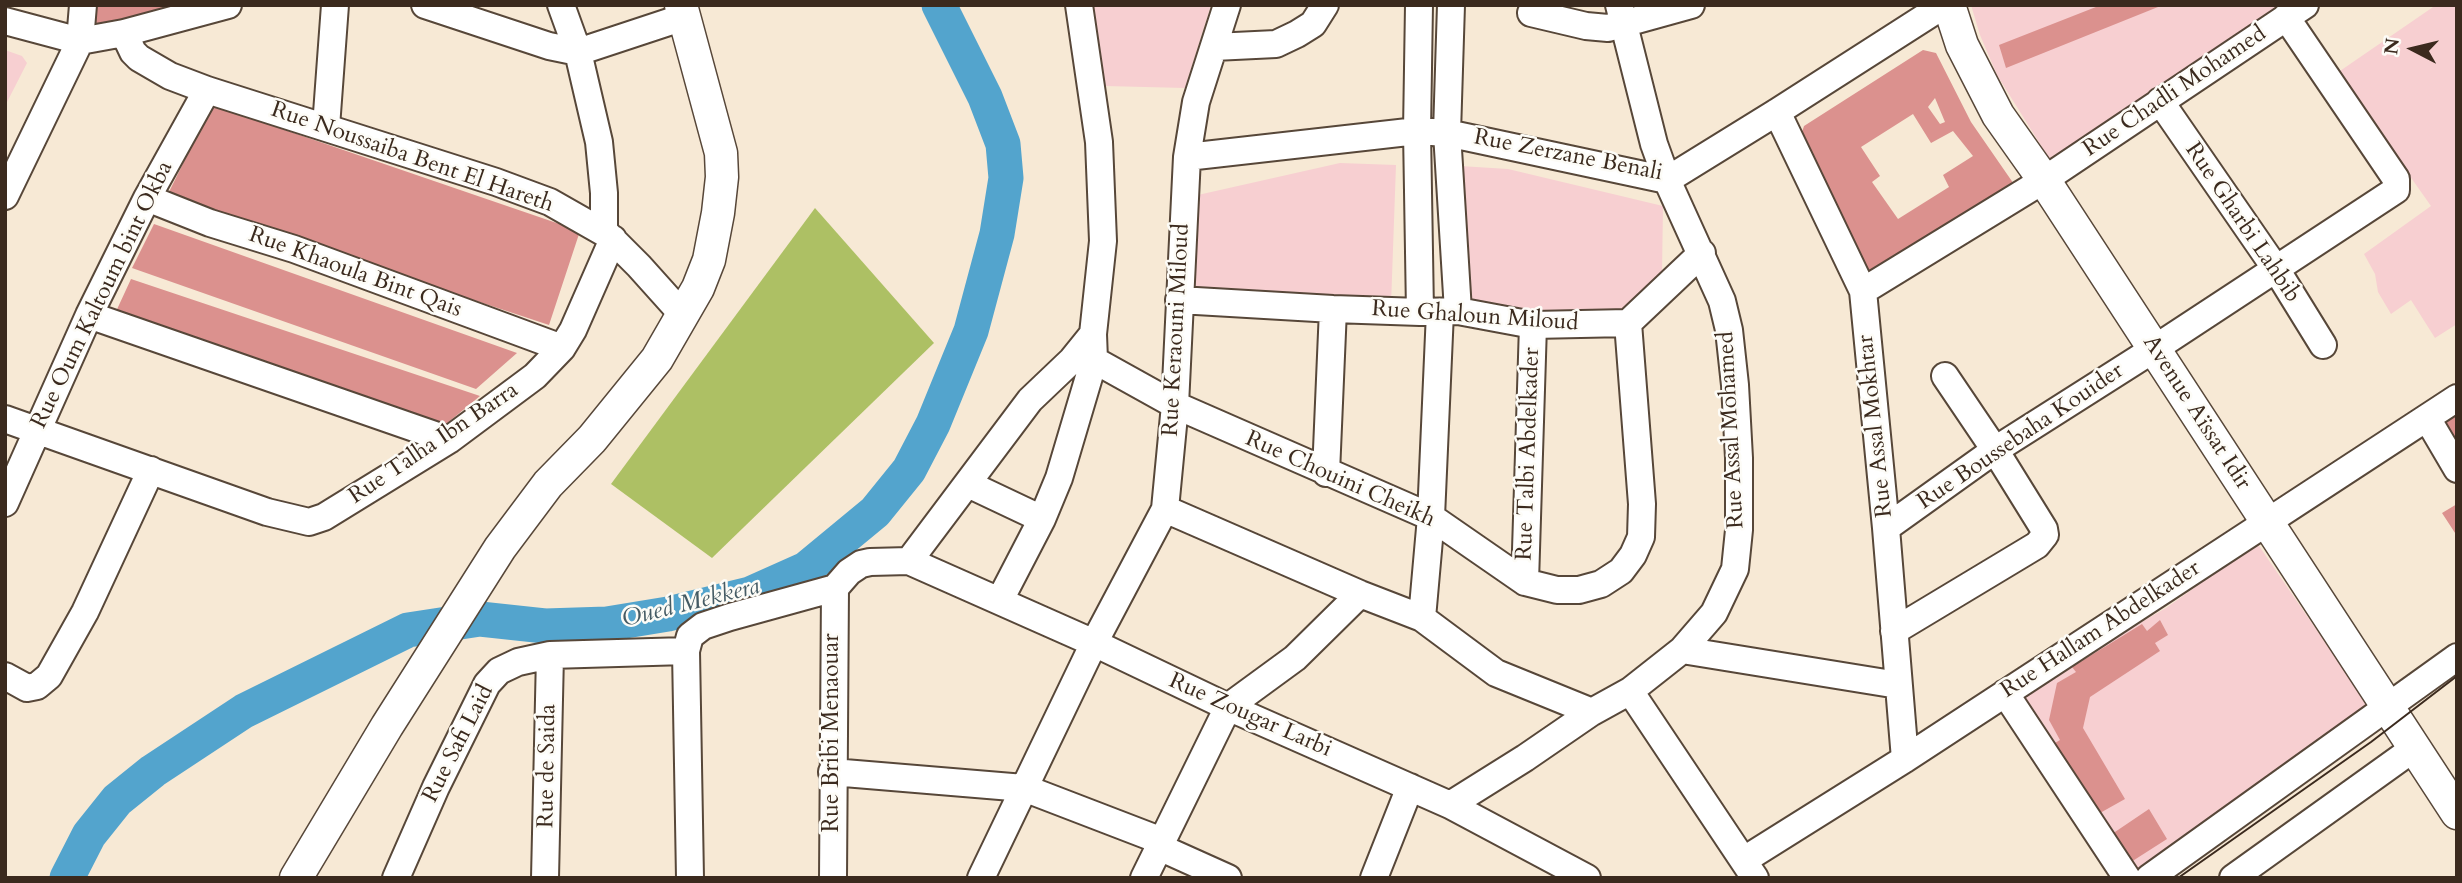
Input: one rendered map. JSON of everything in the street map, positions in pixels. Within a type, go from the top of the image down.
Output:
[{"type":"main road","name":"Avenue Aïssat Idir","points":[[1946,5],[1962,45],[1998,115],[2044,180],[2457,813]]},
{"type":"main road","points":[[296,878],[387,726],[499,548],[548,484],[592,439],[657,359],[683,315],[709,260],[722,177],[719,143],[683,11]]},
{"type":"street","points":[[5,196],[80,41],[83,5]]},
{"type":"street","points":[[326,127],[335,5]]},
{"type":"street","points":[[425,5],[549,46],[578,52],[683,11]]},
{"type":"street","points":[[561,5],[578,52],[599,142],[608,236]]},
{"type":"street","points":[[1000,600],[1042,519],[1066,460],[1094,360],[1093,334],[1103,241],[1100,154],[1079,5]]},
{"type":"street","name":"Rue Keraouni Miloud","points":[[981,878],[1094,643],[1165,509],[1175,405],[1187,156],[1196,102],[1227,5]]},
{"type":"street","points":[[1214,47],[1276,44],[1313,23],[1325,5]]},
{"type":"street","points":[[1419,5],[1417,131],[1439,312]]},
{"type":"street","points":[[1422,618],[1431,517],[1451,5]]},
{"type":"street","points":[[1531,13],[1596,28],[1622,15],[1691,5]]},
{"type":"street","name":"Rue Zerzane Benali","points":[[1187,156],[1417,131],[1447,133],[1667,180],[1946,5]]},
{"type":"street","points":[[5,21],[80,41],[124,33],[218,7]]},
{"type":"street","name":"Rue Chadli Mohamed","points":[[1863,291],[2044,180],[2296,11]]},
{"type":"street","name":"Rue Boussebaha Kouider","points":[[1886,528],[1995,450],[2394,191],[2398,183],[2296,11]]},
{"type":"street","name":"Rue Assal Mohamed","points":[[1450,805],[1592,712],[1630,691],[1682,650],[1714,613],[1735,569],[1739,530],[1739,458],[1729,330],[1722,301],[1654,145],[1622,15]]},
{"type":"street","name":"Rue Noussaiba Bent El Hareth","points":[[124,33],[139,58],[170,76],[550,202],[608,236],[683,315]]},
{"type":"street","name":"Rue Oum Kaltoum bint Okba","points":[[5,503],[89,316],[147,198],[207,90]]},
{"type":"street","name":"Rue Gharbi Lahbib","points":[[2160,101],[2276,269],[2323,345]]},
{"type":"street","name":"Rue Assal Mokhtar","points":[[1777,112],[1863,291],[1905,759]]},
{"type":"street","name":"Rue Khaoula Bint Qais","points":[[147,198],[562,348]]},
{"type":"street","name":"Rue Talha Ibn Barra","points":[[5,419],[267,512],[309,522],[324,517],[449,440],[535,376],[562,348],[580,313],[608,236]]},
{"type":"street","points":[[1628,323],[1702,254]]},
{"type":"street","name":"Rue Ghaloun Miloud","points":[[1179,300],[1439,312],[1533,325],[1628,323]]},
{"type":"street","points":[[1326,473],[1333,309]]},
{"type":"street","points":[[89,316],[449,440]]},
{"type":"street","name":"Rue Chouini Cheikh","points":[[1094,360],[1175,405],[1431,517],[1525,582],[1557,590],[1579,590],[1601,584],[1621,571],[1633,555],[1641,537],[1642,504],[1628,323]]},
{"type":"street","name":"Rue Talbi Abdelkader","points":[[1525,582],[1533,325]]},
{"type":"street","points":[[690,878],[686,651],[690,636],[704,626],[835,588],[849,572],[861,564],[909,561],[1030,400],[1072,360],[1093,334]]},
{"type":"street","points":[[1894,631],[2043,540],[2044,529],[1945,376]]},
{"type":"street","name":"Rue Hallam Abdelkader","points":[[1749,869],[1905,759],[2457,398]]},
{"type":"street","points":[[2427,418],[2457,469]]},
{"type":"street","points":[[16,682],[37,686],[49,676],[85,612],[151,470]]},
{"type":"street","points":[[968,484],[1042,519]]},
{"type":"street","points":[[1165,509],[1360,594],[1422,618],[1496,673],[1592,712]]},
{"type":"street","name":"Rue Zougar Larbi","points":[[909,561],[1450,805],[1587,878]]},
{"type":"street","name":"Rue Bribi Menaouar","points":[[833,878],[835,588]]},
{"type":"street","points":[[1144,878],[1228,707],[1295,658],[1360,594]]},
{"type":"street","points":[[1682,650],[1898,685]]},
{"type":"street","name":"Rue Safi Laid","points":[[396,878],[436,786],[487,684],[499,671],[518,662],[550,655],[686,651]]},
{"type":"street","name":"Rue de Saida","points":[[545,878],[550,655]]},
{"type":"street","points":[[2148,878],[2387,706],[2452,664]]},
{"type":"street","points":[[1630,691],[1749,869]]},
{"type":"street","points":[[2005,693],[2127,878]]},
{"type":"street","points":[[2233,878],[2413,749]]},
{"type":"street","points":[[832,772],[1024,788],[1161,844],[1228,878]]},
{"type":"street","points":[[1374,878],[1410,787]]},
{"type":"shaded area","points":[[1093,5],[1211,5],[1185,88],[1105,86]]},
{"type":"shaded area","points":[[1971,5],[2283,5],[2050,160],[1997,75]]},
{"type":"shaded area","points":[[2436,5],[2457,5],[2457,324],[2435,338],[2411,300],[2391,314],[2378,292],[2375,274],[2364,254],[2431,206],[2337,73]]},
{"type":"shaded area","points":[[5,50],[22,56],[27,63],[5,106]]},
{"type":"shaded area","points":[[1340,163],[1396,165],[1391,305],[1186,306],[1189,197]]},
{"type":"shaded area","points":[[1460,166],[1508,169],[1663,206],[1662,273],[1642,299],[1613,318],[1455,310]]},
{"type":"shaded area","points":[[2257,543],[2368,705],[2268,776],[2136,876],[2015,694],[2166,608]]},
{"type":"green space","points":[[815,208],[934,343],[712,558],[611,484]]},
{"type":"building","points":[[92,5],[194,5],[88,38]]},
{"type":"building","points":[[2101,5],[2163,5],[2006,68],[1999,45]]},
{"type":"building","points":[[1923,50],[1936,53],[1971,122],[2018,190],[1874,281],[1800,138],[1804,126]],"holes":[[[1935,98],[1945,122],[1940,124],[1928,107]],[[1913,114],[1931,143],[1953,131],[1973,156],[1943,175],[1949,187],[1898,219],[1872,182],[1880,176],[1861,147]]]},
{"type":"building","points":[[212,105],[580,231],[549,325],[166,198]]},
{"type":"building","points":[[154,224],[517,353],[476,389],[132,268]]},
{"type":"building","points":[[131,279],[480,396],[445,425],[113,318]]},
{"type":"building","points":[[2457,408],[2457,458],[2434,423]]},
{"type":"building","points":[[2457,504],[2457,536],[2442,513]]},
{"type":"building","points":[[2160,620],[2168,635],[2155,643],[2160,651],[2090,697],[2083,728],[2125,799],[2100,813],[2055,743],[2060,740],[2049,720],[2057,683],[2076,672],[2072,667],[2142,624],[2147,631]]},
{"type":"building","points":[[2149,809],[2167,839],[2131,862],[2112,834]]},
{"type":"waterway","name":"Oued Mekkera","points":[[67,878],[89,835],[117,800],[153,771],[244,711],[408,630],[480,619],[545,626],[607,624],[668,614],[750,594],[806,569],[875,512],[909,470],[933,424],[971,331],[997,234],[1006,178],[1003,144],[985,97],[939,5]]},
{"type":"tram line","points":[[2178,878],[2371,742],[2457,676]]}]
